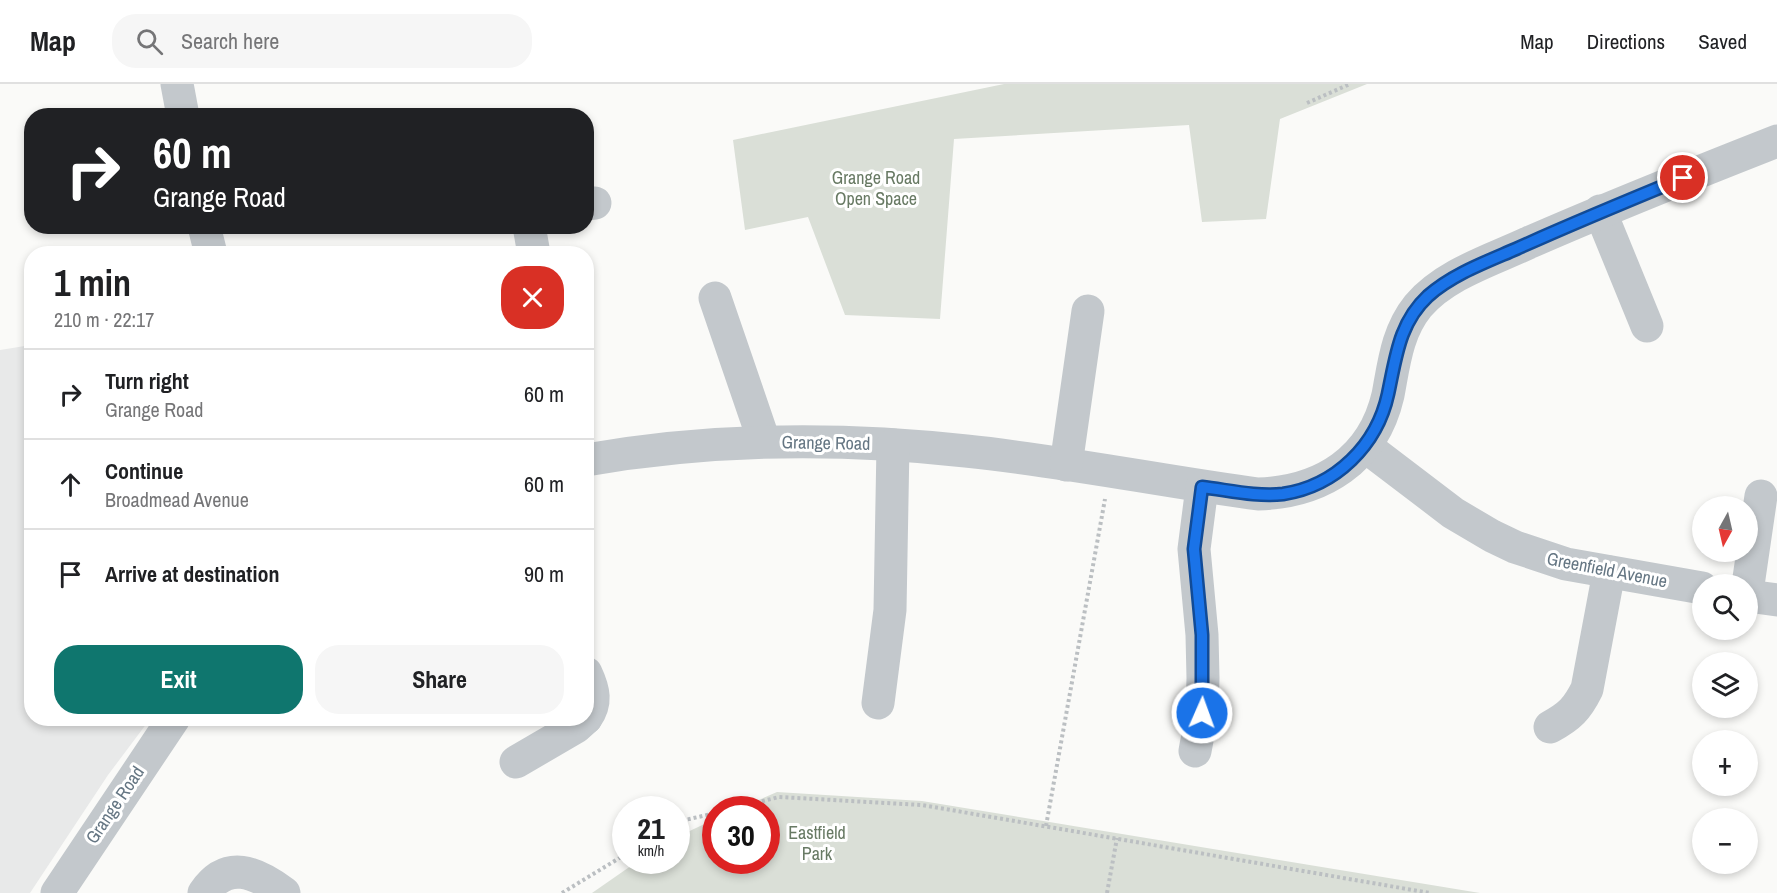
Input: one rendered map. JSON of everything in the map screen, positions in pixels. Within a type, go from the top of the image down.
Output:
[{"type":"street","points":[[177,84],[182,108]]},
{"type":"street","name":"Grange Road","points":[[594,459],[682,446],[764,441],[893,444],[968,451],[1202,487],[1258,494],[1283,494],[1308,487],[1329,477],[1349,463],[1365,446],[1382,416],[1401,334],[1419,305],[1431,294],[1469,270],[1600,211],[1777,141]]},
{"type":"street","points":[[1600,211],[1647,326]]},
{"type":"street","points":[[715,298],[764,441]]},
{"type":"street","points":[[1066,465],[1088,311]]},
{"type":"street","points":[[879,703],[890,610],[893,444]]},
{"type":"street","name":"Greenfield Avenue","points":[[1365,446],[1453,513],[1492,536],[1539,557],[1692,586]]},
{"type":"street","points":[[1195,751],[1202,713],[1203,678],[1202,635],[1194,549],[1202,487]]},
{"type":"street","points":[[1750,574],[1761,496]]},
{"type":"street","points":[[1551,727],[1568,717],[1579,706],[1587,689],[1608,572]]},
{"type":"street","points":[[1758,597],[1777,600]]},
{"type":"street","name":"Grange Road","points":[[57,893],[169,726]]},
{"type":"street","points":[[516,762],[577,726]]},
{"type":"street","points":[[204,893],[213,880],[226,873],[248,873],[269,882],[285,893]]},
{"type":"path","points":[[1307,103],[1350,84]]},
{"type":"path","points":[[1046,826],[1110,472]]},
{"type":"path","points":[[780,798],[922,805],[1430,893]]},
{"type":"path","points":[[1107,893],[1117,838]]},
{"type":"path","points":[[562,893],[612,863]]},
{"type":"shaded area","points":[[24,346],[24,726],[145,726],[108,775],[30,893],[0,893],[0,350]]},
{"type":"green space","name":"Grange Road Open Space","points":[[1004,84],[1367,84],[1280,119],[1266,219],[1202,222],[1189,125],[954,139],[940,319],[845,315],[808,217],[745,230],[733,140]]},
{"type":"green space","name":"Eastfield Park","points":[[777,792],[922,801],[1480,893],[592,893],[619,874],[690,874],[690,831],[702,825],[702,874],[780,874],[780,796],[768,796]]},
{"type":"route","points":[[1202,713],[1202,635],[1194,549],[1202,487],[1258,494],[1283,494],[1308,487],[1329,477],[1349,463],[1365,446],[1373,433],[1382,416],[1401,334],[1419,305],[1431,294],[1469,270],[1600,211],[1683,178]]}]
